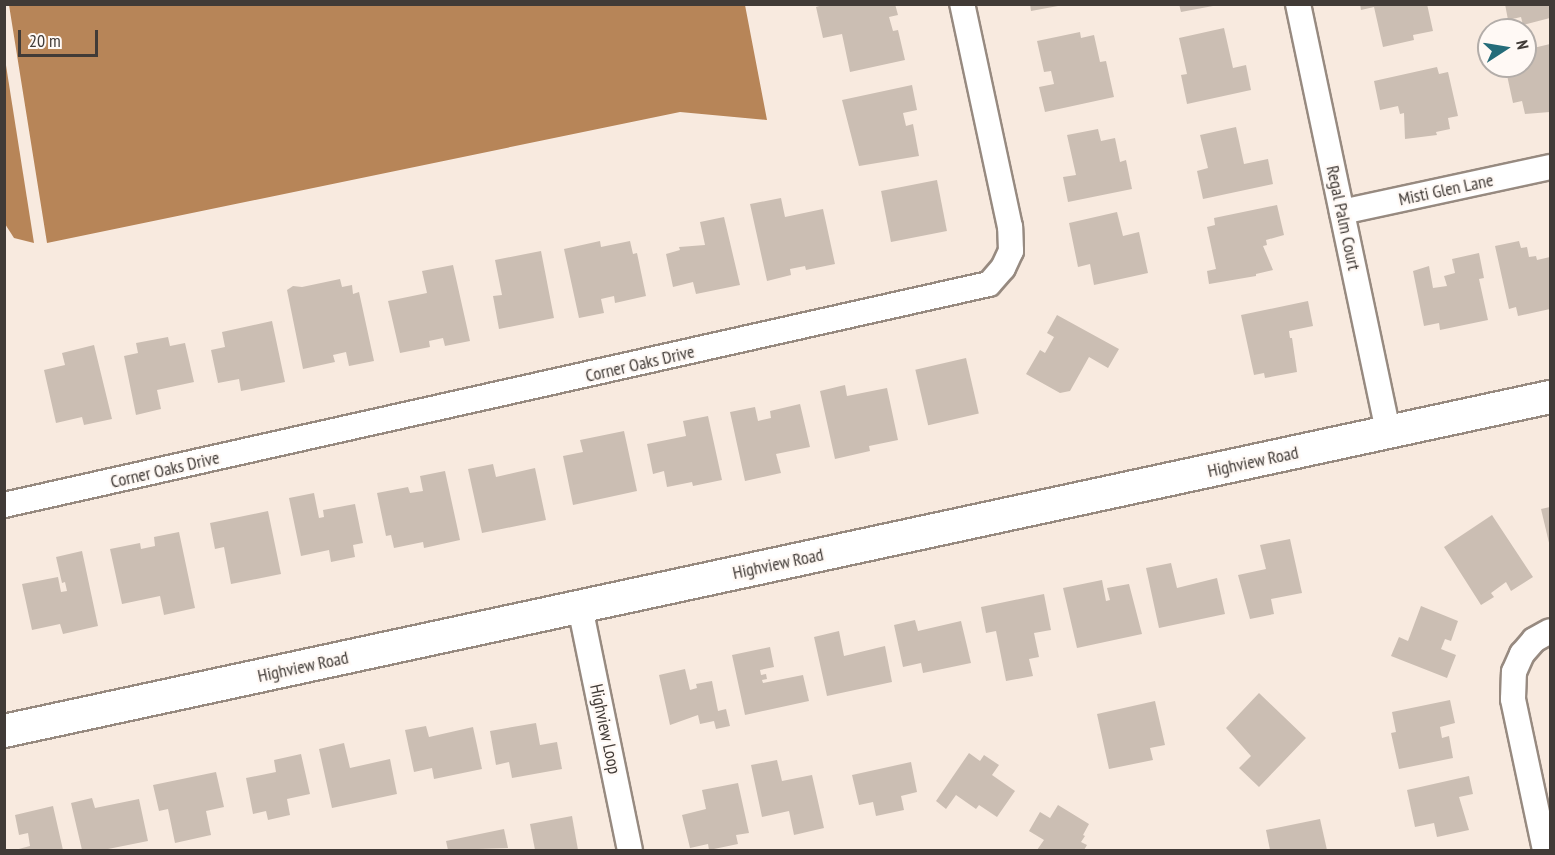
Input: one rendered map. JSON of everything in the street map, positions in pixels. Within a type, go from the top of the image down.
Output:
[{"type":"street","name":"Corner Oaks Drive","points":[[4,506],[988,284],[1003,268],[1011,251],[1010,227],[962,4]]},
{"type":"street","name":"Regal Palm Court","points":[[1298,4],[1388,432]]},
{"type":"street","name":"Misti Glen Lane","points":[[1342,212],[1551,167]]},
{"type":"street","name":"Highview Road","points":[[4,731],[1551,397]]},
{"type":"street","name":"Highview Loop","points":[[580,607],[630,850]]},
{"type":"street","points":[[1545,850],[1513,699],[1514,672],[1522,654],[1534,640],[1551,630]]},
{"type":"shaded area","points":[[9,5],[745,5],[767,120],[680,112],[47,243]]},
{"type":"shaded area","points":[[4,59],[34,243],[14,238],[5,224]]},
{"type":"building","points":[[826,4],[895,4],[898,15],[889,17],[893,31],[898,30],[905,60],[850,72],[842,34],[823,38],[816,7]]},
{"type":"building","points":[[1030,4],[1058,4],[1058,6],[1031,11]]},
{"type":"building","points":[[1179,4],[1213,4],[1213,6],[1181,12]]},
{"type":"building","points":[[1360,4],[1427,4],[1433,31],[1413,35],[1414,40],[1383,47],[1374,7],[1361,10]]},
{"type":"building","points":[[1505,4],[1550,4],[1550,18],[1537,21],[1537,18],[1508,18]]},
{"type":"building","points":[[1224,28],[1233,68],[1246,65],[1251,90],[1187,104],[1181,75],[1187,74],[1179,38]]},
{"type":"building","points":[[1080,32],[1081,38],[1094,35],[1100,62],[1106,61],[1114,97],[1045,112],[1039,87],[1054,84],[1051,71],[1044,72],[1037,41]]},
{"type":"building","points":[[1550,44],[1550,112],[1525,114],[1522,101],[1513,103],[1508,78],[1537,78],[1537,47]]},
{"type":"building","points":[[1437,67],[1439,74],[1448,72],[1458,116],[1448,118],[1450,129],[1436,132],[1437,135],[1405,139],[1404,113],[1400,114],[1398,106],[1380,110],[1374,81]]},
{"type":"building","points":[[912,85],[917,110],[903,113],[906,126],[913,124],[919,156],[859,166],[842,100]]},
{"type":"building","points":[[1236,127],[1244,164],[1268,159],[1273,184],[1203,199],[1197,171],[1208,168],[1200,135]]},
{"type":"building","points":[[1098,129],[1101,141],[1115,138],[1120,162],[1126,160],[1132,189],[1068,202],[1063,177],[1076,175],[1067,135]]},
{"type":"building","points":[[937,180],[947,231],[891,242],[881,191]]},
{"type":"building","points":[[781,198],[785,217],[823,209],[835,264],[806,270],[805,266],[790,269],[791,275],[767,281],[750,204]]},
{"type":"building","points":[[1277,205],[1284,235],[1266,240],[1267,245],[1263,246],[1273,270],[1256,274],[1256,276],[1209,284],[1207,271],[1216,269],[1207,227],[1215,225],[1214,218]]},
{"type":"building","points":[[1117,212],[1123,236],[1139,232],[1148,273],[1094,285],[1090,264],[1078,267],[1069,223]]},
{"type":"building","points":[[724,217],[740,285],[696,294],[693,282],[673,287],[666,254],[680,250],[679,247],[705,245],[700,222]]},
{"type":"building","points":[[600,241],[601,247],[630,241],[633,254],[637,253],[646,296],[615,303],[614,296],[601,299],[604,313],[579,318],[564,249]]},
{"type":"building","points":[[1519,241],[1521,248],[1527,247],[1529,257],[1536,256],[1537,260],[1550,257],[1550,309],[1518,316],[1516,307],[1509,309],[1495,246]]},
{"type":"building","points":[[541,251],[554,318],[499,329],[493,296],[502,295],[495,260]]},
{"type":"building","points":[[1479,253],[1484,278],[1479,279],[1488,320],[1440,330],[1439,323],[1424,326],[1413,271],[1429,266],[1433,288],[1447,286],[1444,276],[1455,273],[1452,259]]},
{"type":"building","points":[[453,265],[470,341],[445,346],[443,338],[429,341],[430,347],[400,353],[388,301],[427,293],[422,271]]},
{"type":"building","points":[[340,279],[342,287],[352,285],[353,294],[359,292],[374,361],[349,366],[346,352],[333,355],[335,362],[303,369],[287,290],[293,286],[302,287]]},
{"type":"building","points":[[1308,301],[1313,326],[1289,331],[1297,372],[1265,378],[1264,373],[1254,375],[1241,315]]},
{"type":"building","points":[[1057,315],[1119,349],[1108,368],[1089,357],[1070,391],[1060,393],[1026,374],[1040,350],[1045,353],[1054,337],[1047,333]]},
{"type":"building","points":[[272,321],[285,382],[241,391],[239,379],[218,383],[211,350],[225,347],[222,332]]},
{"type":"building","points":[[168,337],[170,346],[185,343],[194,382],[157,390],[161,409],[136,415],[124,356],[138,353],[136,343]]},
{"type":"building","points":[[94,345],[112,419],[84,425],[82,417],[56,423],[44,370],[65,365],[62,353]]},
{"type":"building","points":[[966,358],[979,414],[928,425],[915,370]]},
{"type":"building","points":[[845,385],[847,396],[887,388],[898,440],[869,446],[870,451],[835,459],[820,391]]},
{"type":"building","points":[[800,404],[810,447],[776,454],[781,473],[745,481],[730,412],[755,407],[758,421],[771,418],[770,411]]},
{"type":"building","points":[[708,416],[722,480],[693,486],[692,482],[667,487],[664,471],[653,474],[647,444],[686,436],[683,421]]},
{"type":"building","points":[[624,431],[637,491],[573,505],[563,456],[583,452],[580,440]]},
{"type":"building","points":[[493,464],[496,477],[535,468],[546,520],[482,533],[468,469]]},
{"type":"building","points":[[445,471],[460,540],[424,548],[423,542],[394,548],[391,535],[386,536],[377,493],[408,487],[410,493],[423,491],[420,476]]},
{"type":"building","points":[[314,493],[319,518],[324,517],[323,510],[355,504],[363,543],[353,545],[355,557],[331,562],[329,550],[301,556],[289,498]]},
{"type":"building","points":[[1550,507],[1550,547],[1541,509]]},
{"type":"building","points":[[268,511],[281,574],[231,584],[224,547],[215,549],[210,523]]},
{"type":"building","points":[[1492,515],[1533,577],[1511,591],[1506,582],[1491,593],[1494,597],[1481,605],[1444,547]]},
{"type":"building","points":[[179,532],[195,608],[164,615],[160,596],[122,604],[110,549],[140,543],[141,549],[155,546],[154,537]]},
{"type":"building","points":[[1290,539],[1302,593],[1271,599],[1274,614],[1250,619],[1238,575],[1266,569],[1260,545]]},
{"type":"building","points":[[82,551],[98,626],[63,634],[60,624],[32,630],[22,584],[58,577],[61,592],[67,591],[65,582],[62,583],[56,557]]},
{"type":"building","points":[[1171,563],[1177,588],[1217,578],[1225,614],[1159,628],[1146,568]]},
{"type":"building","points":[[1102,580],[1106,601],[1110,600],[1107,588],[1129,584],[1142,634],[1077,648],[1063,588]]},
{"type":"building","points":[[1044,594],[1051,630],[1034,633],[1039,657],[1029,659],[1033,676],[1006,681],[996,631],[986,633],[981,607]]},
{"type":"building","points":[[1421,606],[1458,621],[1451,641],[1445,639],[1441,649],[1456,655],[1447,678],[1391,656],[1399,637],[1408,641]]},
{"type":"building","points":[[915,620],[918,631],[961,621],[971,663],[923,673],[921,663],[903,667],[894,625]]},
{"type":"building","points":[[839,631],[844,656],[885,646],[892,682],[827,696],[814,637]]},
{"type":"building","points":[[770,647],[774,667],[760,670],[761,675],[766,674],[767,679],[762,680],[763,683],[803,675],[809,701],[745,715],[732,655]]},
{"type":"building","points":[[685,669],[690,690],[697,688],[696,684],[712,681],[718,711],[726,709],[730,726],[716,729],[714,721],[700,724],[698,715],[670,725],[659,675]]},
{"type":"building","points":[[1259,693],[1306,738],[1259,787],[1239,768],[1251,756],[1226,728]]},
{"type":"building","points":[[1450,700],[1455,723],[1440,727],[1442,738],[1449,736],[1453,758],[1399,769],[1391,733],[1396,732],[1392,712]]},
{"type":"building","points":[[1155,701],[1165,745],[1150,748],[1153,760],[1109,769],[1097,714]]},
{"type":"building","points":[[536,723],[540,745],[557,742],[562,769],[512,778],[509,762],[496,765],[490,731]]},
{"type":"building","points":[[426,726],[429,737],[473,727],[482,769],[434,779],[432,768],[414,772],[405,730]]},
{"type":"building","points":[[344,743],[350,768],[390,759],[397,794],[332,808],[319,749]]},
{"type":"building","points":[[969,753],[980,761],[984,755],[999,765],[992,775],[1015,791],[997,817],[979,805],[976,809],[956,795],[946,809],[936,801]]},
{"type":"building","points":[[301,754],[310,794],[287,799],[290,815],[268,820],[266,811],[253,814],[246,778],[276,772],[274,760]]},
{"type":"building","points":[[777,760],[782,781],[812,775],[824,828],[794,835],[789,811],[762,817],[751,765]]},
{"type":"building","points":[[911,762],[917,792],[901,796],[904,810],[876,816],[873,802],[859,805],[852,775]]},
{"type":"building","points":[[216,772],[224,807],[206,811],[211,835],[175,843],[168,809],[159,811],[153,785]]},
{"type":"building","points":[[1469,776],[1473,794],[1459,797],[1469,830],[1437,837],[1434,823],[1415,827],[1407,790]]},
{"type":"building","points":[[738,783],[749,833],[736,835],[738,844],[709,850],[708,844],[690,848],[682,815],[706,809],[702,790]]},
{"type":"building","points":[[92,798],[95,808],[139,799],[148,841],[103,850],[82,850],[71,803]]},
{"type":"building","points":[[1058,805],[1089,824],[1081,842],[1087,845],[1084,850],[1037,850],[1044,840],[1029,831],[1040,812],[1050,818]]},
{"type":"building","points":[[53,806],[63,850],[15,850],[30,846],[28,833],[19,835],[15,815]]},
{"type":"building","points":[[572,816],[578,850],[535,850],[530,824]]},
{"type":"building","points":[[1320,819],[1327,850],[1270,850],[1266,830]]},
{"type":"building","points":[[504,829],[508,848],[448,850],[446,841]]}]
